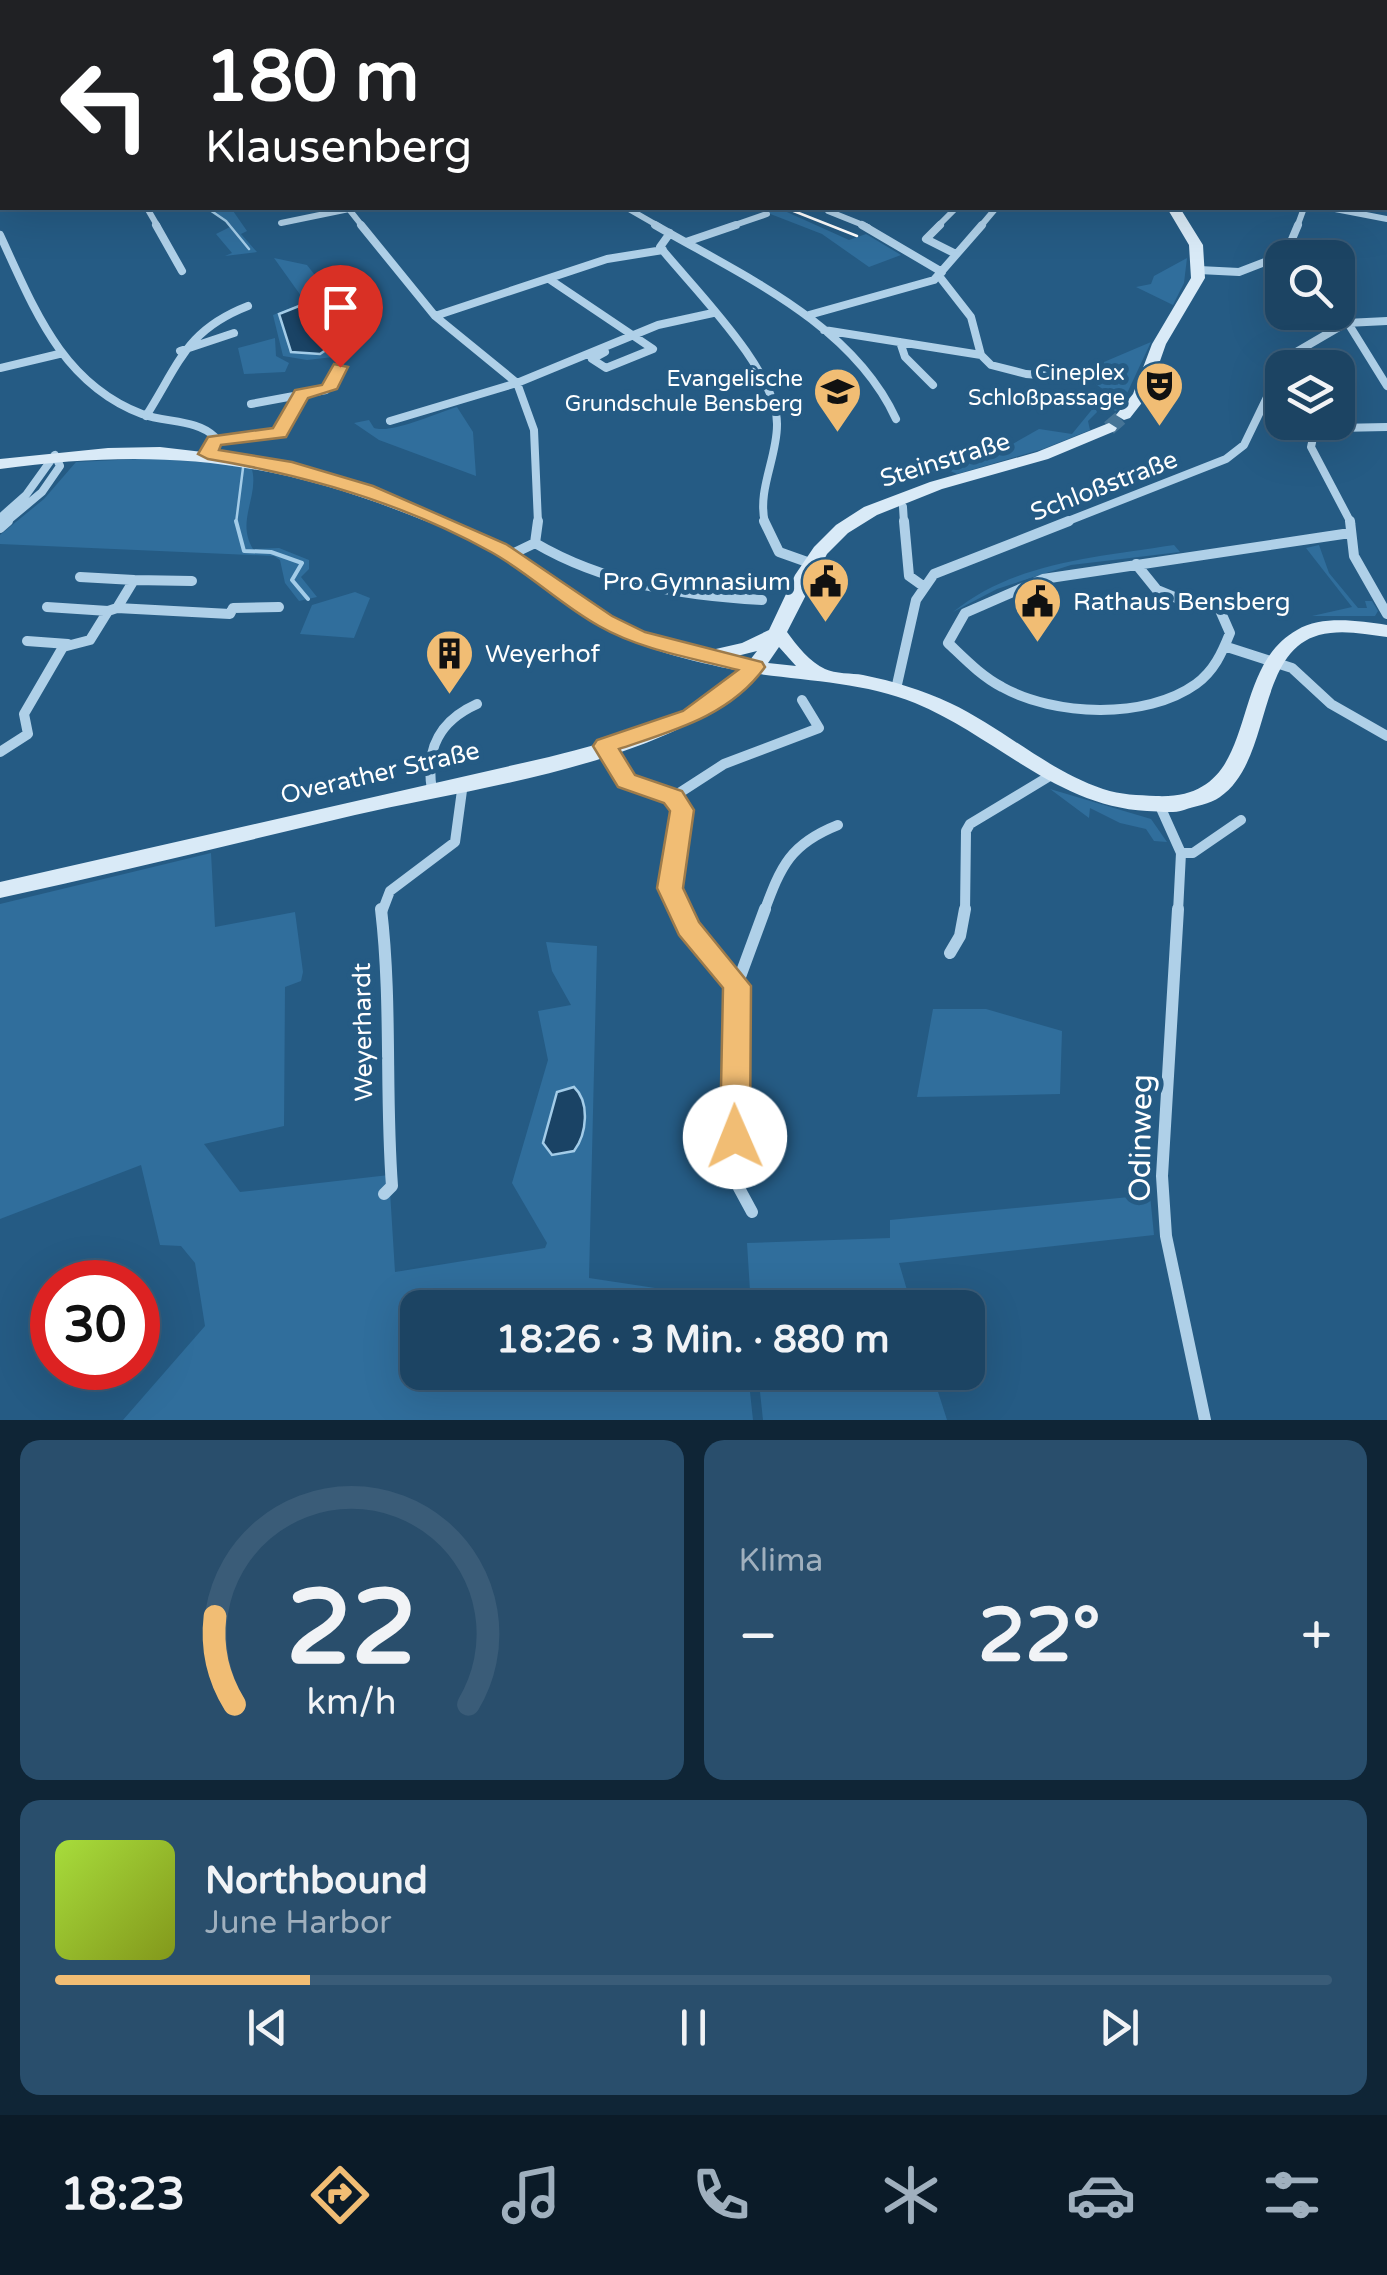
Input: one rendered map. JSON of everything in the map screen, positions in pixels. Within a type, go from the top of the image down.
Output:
[{"type":"main road","points":[[1124,415],[1140,395],[1159,344],[1195,286],[1200,270],[1196,245],[1175,210]]},
{"type":"main road","name":"Steinstraße","points":[[754,667],[778,633],[810,563],[837,533],[876,508],[1081,443],[1108,428]]},
{"type":"main road","points":[[0,464],[129,450],[211,447],[330,477],[510,555],[605,620],[638,637],[754,667],[896,689],[941,706],[1053,774],[1112,799],[1159,804],[1202,795],[1228,777],[1248,746],[1274,660],[1296,639],[1318,630],[1345,626],[1387,631]]},
{"type":"main road","points":[[698,654],[734,652],[778,633],[795,656],[818,674]]},
{"type":"main road","points":[[698,654],[723,681],[715,702]]},
{"type":"main road","name":"Overather Straße","points":[[0,890],[605,746],[671,725],[715,702],[754,667]]},
{"type":"street","points":[[148,210],[182,271]]},
{"type":"street","points":[[282,223],[340,210]]},
{"type":"street","points":[[351,210],[434,316],[504,368],[517,383],[534,430],[538,536],[534,543],[510,555]]},
{"type":"street","points":[[631,210],[809,316],[885,395],[896,419]]},
{"type":"street","points":[[829,210],[876,230],[941,274],[971,317],[981,355]]},
{"type":"street","points":[[954,210],[926,239],[956,254]]},
{"type":"street","points":[[809,316],[941,274],[994,210]]},
{"type":"street","points":[[1290,240],[1303,210]]},
{"type":"street","points":[[1340,210],[1387,219]]},
{"type":"street","points":[[686,242],[767,214]]},
{"type":"street","points":[[670,234],[663,237],[662,250],[712,313],[774,404],[777,421],[764,496],[775,548],[810,563]]},
{"type":"street","points":[[0,235],[58,354],[99,395],[146,416],[206,428],[215,434],[211,447],[280,433],[302,394]]},
{"type":"street","points":[[434,316],[606,259],[662,250]]},
{"type":"street","points":[[1200,270],[1239,272],[1265,262]]},
{"type":"street","points":[[0,272],[16,267]]},
{"type":"street","points":[[549,279],[636,338],[653,350],[606,368],[592,360],[636,338]]},
{"type":"street","points":[[146,416],[176,370],[180,351],[202,327],[248,306]]},
{"type":"street","points":[[390,422],[517,383],[712,313]]},
{"type":"street","points":[[1355,323],[1387,321]]},
{"type":"street","points":[[823,330],[981,355],[999,370],[1081,378]]},
{"type":"street","name":"Schloßstraße","points":[[923,586],[951,566],[1217,464],[1244,445],[1286,358],[1334,330]]},
{"type":"street","points":[[1351,330],[1387,386]]},
{"type":"street","points":[[180,351],[234,333]]},
{"type":"street","points":[[900,342],[904,357],[933,385]]},
{"type":"street","points":[[0,368],[58,354]]},
{"type":"street","points":[[251,404],[328,389],[340,367]]},
{"type":"street","points":[[1387,427],[1329,430],[1311,442],[1317,463],[1351,522],[1354,556],[1387,614]]},
{"type":"street","points":[[0,518],[26,495],[55,456],[60,466],[50,482],[0,528]]},
{"type":"street","points":[[896,689],[916,600],[923,586],[909,576],[904,507]]},
{"type":"street","points":[[1226,598],[1220,608],[1230,633],[1211,672],[1168,697],[1130,706],[1049,704],[1007,690],[977,671],[948,643],[965,613],[1021,586],[1073,572],[1350,533]]},
{"type":"street","points":[[534,543],[565,562],[691,596],[762,600]]},
{"type":"street","points":[[1136,564],[1157,590],[1196,606]]},
{"type":"street","points":[[80,577],[192,581]]},
{"type":"street","points":[[27,641],[68,644],[90,640],[134,580]]},
{"type":"street","points":[[47,608],[230,614],[233,608],[279,607]]},
{"type":"street","points":[[0,752],[28,734],[24,714],[68,644]]},
{"type":"street","points":[[1227,646],[1274,660],[1304,675],[1347,716],[1387,736]]},
{"type":"street","points":[[673,797],[709,773],[776,741],[819,728],[802,700]]},
{"type":"street","points":[[432,790],[430,748],[452,713],[476,704]]},
{"type":"street","points":[[605,746],[627,781],[673,797],[682,810],[670,868],[675,906],[711,959],[737,986]]},
{"type":"street","points":[[950,953],[965,915],[966,831],[970,824],[1053,774]]},
{"type":"street","name":"Weyerhardt","points":[[384,1194],[392,1186],[387,1124],[389,978],[381,907],[390,891],[455,842],[463,782]]},
{"type":"street","name":"Odinweg","points":[[1159,804],[1181,854],[1162,1176],[1166,1236],[1205,1420]]},
{"type":"street","points":[[1181,854],[1193,852],[1241,820]]},
{"type":"street","points":[[752,1212],[739,1188],[736,1144],[737,986],[781,866],[811,836],[838,825]]},
{"type":"shaded area","points":[[211,210],[232,210],[247,231],[241,234],[257,252],[225,256],[232,253],[216,234],[232,226]]},
{"type":"shaded area","points":[[760,210],[782,210],[849,240],[866,234],[901,255],[869,267],[822,234]]},
{"type":"shaded area","points":[[274,258],[307,265],[328,292],[304,300]]},
{"type":"shaded area","points":[[1187,258],[1184,283],[1173,305],[1136,287],[1151,284],[1154,276]]},
{"type":"shaded area","points":[[326,299],[343,307],[351,322],[342,356],[307,360],[283,356],[273,315],[299,305],[279,314],[289,351],[319,302],[309,302]]},
{"type":"shaded area","points":[[309,302],[325,302],[345,322],[342,339],[320,354],[291,352],[279,314]]},
{"type":"shaded area","points":[[275,338],[276,356],[289,363],[285,372],[244,374],[238,348]]},
{"type":"shaded area","points":[[1151,342],[1122,404],[1092,381],[1104,362]]},
{"type":"shaded area","points":[[1103,396],[1120,406],[1116,411],[1102,407],[1088,421],[1090,430],[1043,449],[957,474],[930,462],[1009,446],[1039,429],[1072,434]]},
{"type":"shaded area","points":[[457,407],[473,432],[476,476],[379,440],[354,423],[369,420],[374,428],[392,428]]},
{"type":"shaded area","points":[[159,458],[251,466],[253,487],[246,528],[253,549],[279,548],[309,560],[309,569],[301,577],[317,597],[299,601],[285,583],[280,560],[274,556],[0,544],[0,535],[44,499],[76,462]]},
{"type":"shaded area","points":[[1174,545],[1180,552],[1071,565],[997,589],[953,612],[1001,583],[1028,573],[1083,559]]},
{"type":"shaded area","points":[[1319,545],[1329,573],[1358,608],[1367,608],[1365,601],[1372,601],[1378,611],[1375,616],[1312,616],[1352,607],[1306,548]]},
{"type":"shaded area","points":[[355,592],[370,598],[354,638],[300,634],[312,605]]},
{"type":"shaded area","points":[[1050,789],[1151,819],[1167,842],[1154,841],[1146,829],[1120,823],[1090,808],[1089,818]]},
{"type":"shaded area","points":[[211,853],[215,927],[295,912],[303,972],[301,981],[285,987],[284,1126],[204,1144],[240,1192],[389,1175],[395,1272],[545,1248],[547,1243],[512,1183],[548,1060],[538,1011],[571,1005],[552,971],[546,942],[597,946],[589,1278],[668,1290],[400,1290],[400,1390],[750,1390],[753,1420],[123,1420],[149,1390],[160,1390],[160,1378],[205,1326],[195,1263],[181,1246],[160,1245],[141,1165],[0,1219],[0,904]]},
{"type":"shaded area","points":[[933,1009],[986,1009],[1062,1031],[1060,1094],[917,1097]]},
{"type":"shaded area","points":[[574,1087],[583,1101],[582,1136],[574,1151],[552,1155],[543,1143],[557,1092]]},
{"type":"shaded area","points":[[1150,1195],[1154,1235],[899,1263],[907,1290],[750,1290],[747,1243],[890,1238],[890,1220]]},
{"type":"shaded area","points":[[760,1390],[937,1390],[947,1420],[763,1420]]},
{"type":"waterway","points":[[210,210],[226,221],[249,249]]},
{"type":"waterway","points":[[236,522],[243,468]]},
{"type":"waterway","points":[[236,522],[244,551],[271,552],[302,563],[292,580],[308,599]]},
{"type":"tunnel","points":[[1109,428],[1124,415]]},
{"type":"tram line","points":[[791,210],[857,236]]},
{"type":"place","name":"Cineplex Schloßpassage","points":[[1160,428]]},
{"type":"place","name":"Evangelische Grundschule Bensberg","points":[[838,434]]},
{"type":"place","name":"Pro Gymnasium","points":[[826,624]]},
{"type":"place","name":"Rathaus Bensberg","points":[[1038,644]]},
{"type":"place","name":"Weyerhof","points":[[450,696]]},
{"type":"route","points":[[340,367],[328,389],[302,394],[280,433],[214,441],[208,454],[292,468],[366,490],[498,548],[605,620],[638,637],[754,667],[734,688],[692,716],[605,746],[627,781],[673,797],[682,810],[670,868],[675,906],[720,971],[737,986],[735,1137]]}]
